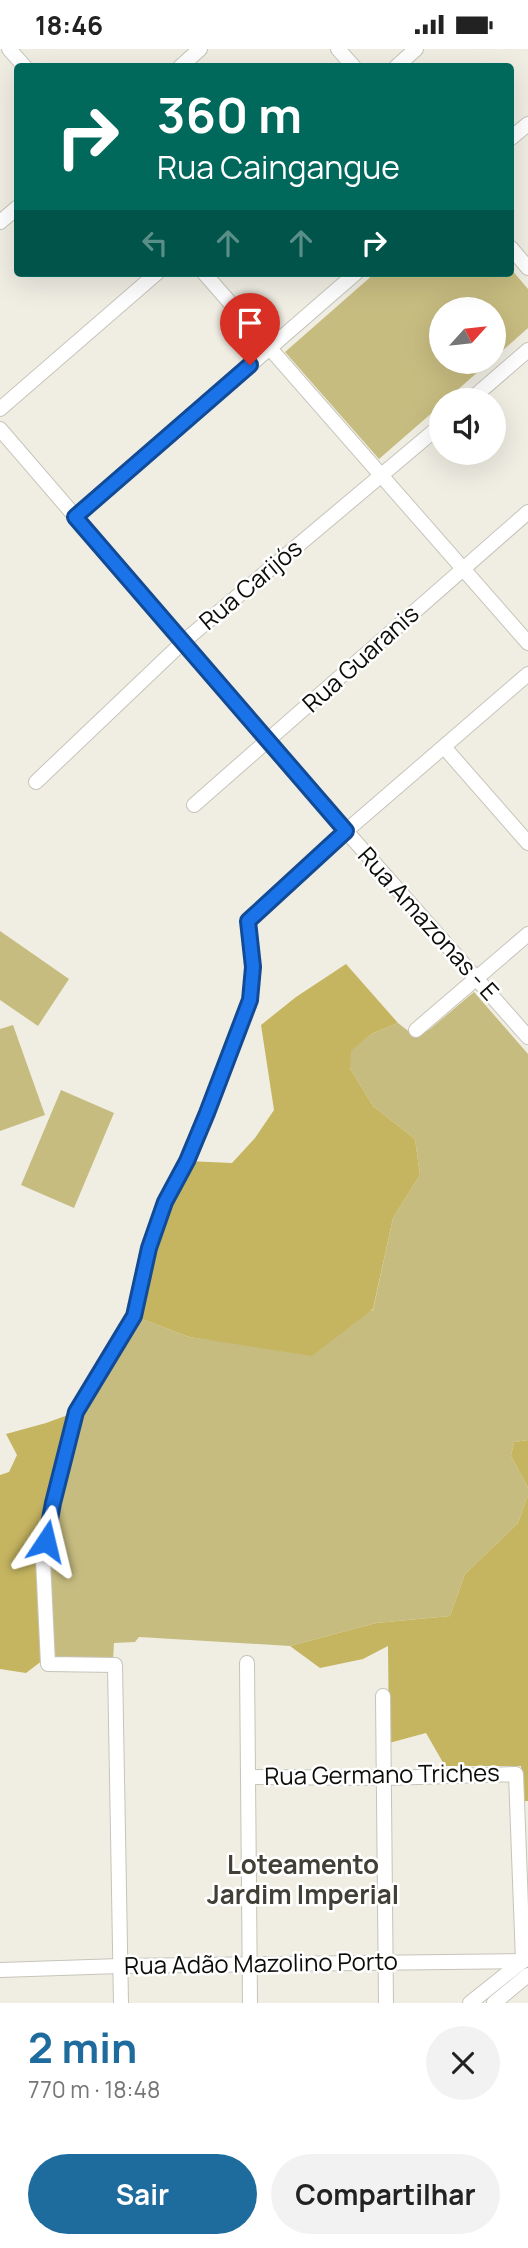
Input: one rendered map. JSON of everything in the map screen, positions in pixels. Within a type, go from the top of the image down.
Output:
[{"type":"street","points":[[0,53],[7,49],[20,63]]},
{"type":"street","points":[[184,63],[200,49]]},
{"type":"street","points":[[338,49],[350,63]]},
{"type":"street","points":[[400,63],[416,49]]},
{"type":"street","points":[[514,136],[528,124]]},
{"type":"street","points":[[0,222],[14,210]]},
{"type":"street","points":[[514,252],[528,268]]},
{"type":"street","points":[[0,409],[152,277]]},
{"type":"street","points":[[208,277],[528,643]]},
{"type":"street","points":[[75,517],[351,277]]},
{"type":"street","points":[[484,388],[528,350]]},
{"type":"street","name":"Rua Amazonas - E","points":[[0,429],[346,831],[528,1037]]},
{"type":"street","name":"Rua Carijós","points":[[36,782],[183,642],[429,435]]},
{"type":"street","name":"Rua Guaranis","points":[[194,806],[528,512]]},
{"type":"street","points":[[121,2003],[115,1665],[48,1664],[43,1560],[53,1503],[76,1412],[134,1316],[149,1248],[165,1202],[187,1161],[250,1000],[253,967],[248,921],[346,831],[528,674]]},
{"type":"street","points":[[444,747],[528,843]]},
{"type":"street","points":[[416,1030],[528,934]]},
{"type":"street","points":[[247,1663],[250,2003]]},
{"type":"street","points":[[383,1696],[386,2003]]},
{"type":"street","name":"Rua Germano Triches","points":[[248,1777],[384,1778],[516,1773],[523,1808]]},
{"type":"street","points":[[494,2003],[527,1965],[523,1808]]},
{"type":"street","name":"Rua Adão Mazolino Porto","points":[[0,1970],[249,1964],[527,1965]]},
{"type":"street","points":[[470,2003],[527,1965]]},
{"type":"shaded area","points":[[514,273],[528,289],[528,328],[506,347],[506,297],[429,297],[429,375],[474,375],[460,388],[429,388],[429,415],[379,459],[285,352],[370,277],[514,277]]},
{"type":"shaded area","points":[[0,931],[69,979],[38,1026],[0,1000]]},
{"type":"shaded area","points":[[346,964],[398,1023],[371,1034],[351,1051],[350,1068],[373,1106],[415,1139],[420,1175],[393,1218],[373,1309],[312,1356],[189,1337],[134,1316],[149,1248],[187,1161],[232,1163],[255,1138],[274,1110],[261,1025],[296,997]]},
{"type":"shaded area","points":[[474,992],[528,1054],[528,1440],[514,1442],[511,1456],[528,1488],[528,1495],[518,1523],[465,1574],[450,1616],[376,1623],[290,1646],[139,1637],[135,1642],[114,1643],[113,1660],[47,1657],[43,1560],[76,1412],[134,1316],[189,1337],[249,1345],[373,1310],[393,1218],[420,1175],[415,1139],[373,1106],[350,1068],[350,1051],[371,1034],[398,1023],[416,1037],[430,1029]]},
{"type":"shaded area","points":[[13,1025],[45,1115],[0,1131],[0,1029]]},
{"type":"shaded area","points":[[61,1090],[114,1113],[74,1208],[21,1185]]},
{"type":"shaded area","points":[[76,1412],[43,1560],[47,1657],[26,1673],[0,1669],[0,1475],[9,1472],[17,1455],[6,1434]]},
{"type":"shaded area","points":[[528,1440],[528,1488],[511,1456],[514,1442]]},
{"type":"shaded area","points":[[528,1495],[528,1801],[523,1801],[521,1766],[445,1766],[426,1733],[389,1743],[388,1646],[363,1659],[320,1668],[290,1646],[376,1623],[450,1616],[465,1574],[518,1523]]},
{"type":"district","name":"Loteamento Jardim Imperial","points":[[303,1880]]},
{"type":"route","points":[[46,1541],[76,1412],[134,1316],[149,1248],[165,1202],[187,1161],[250,1000],[253,967],[248,921],[346,831],[75,517],[250,365]]}]
